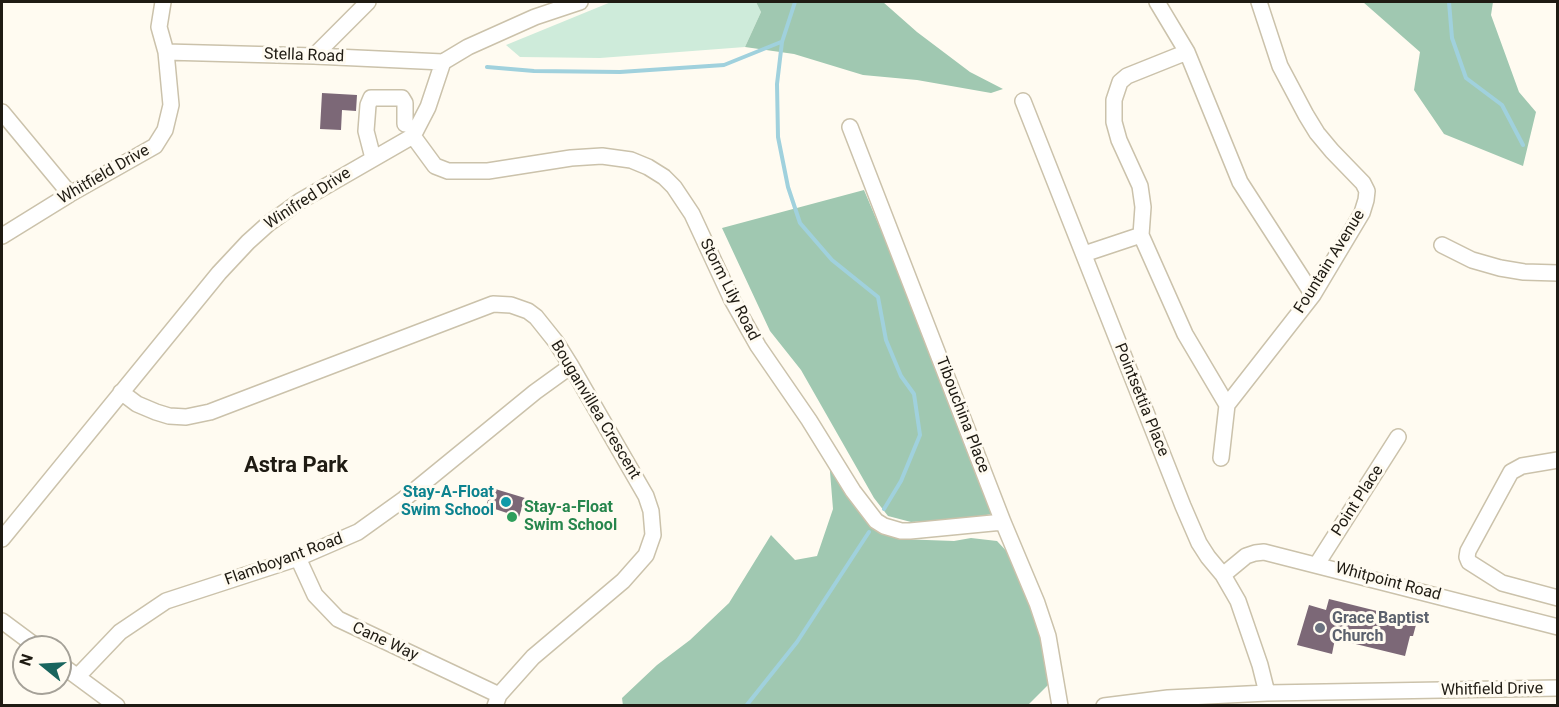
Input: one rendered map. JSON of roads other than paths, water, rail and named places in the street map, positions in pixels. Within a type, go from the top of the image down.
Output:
[{"type":"street","name":"Whitfield Drive","points":[[2,236],[154,146],[165,130],[171,105],[166,52],[159,27],[163,2]]},
{"type":"street","points":[[314,56],[368,2]]},
{"type":"street","points":[[409,130],[425,114],[443,62],[468,47],[535,17],[580,2]]},
{"type":"street","points":[[1157,2],[1187,52],[1240,182],[1313,295]]},
{"type":"street","name":"Fountain Avenue","points":[[1227,405],[1313,295],[1362,213],[1367,191],[1358,176],[1324,142],[1306,115],[1280,66],[1259,2]]},
{"type":"street","name":"Stella Road","points":[[166,52],[443,62]]},
{"type":"street","points":[[1187,52],[1127,76],[1120,82],[1114,100],[1114,122],[1119,140],[1140,186],[1143,207],[1142,235],[1185,334],[1227,405],[1221,458]]},
{"type":"street","points":[[373,158],[366,131],[368,105],[371,98],[402,98],[405,103],[409,130]]},
{"type":"street","name":"Pointsettia Place","points":[[1023,101],[1195,534],[1238,601],[1267,693]]},
{"type":"street","points":[[2,112],[70,194]]},
{"type":"street","name":"Tibouchina Place","points":[[850,127],[1048,636],[1060,705]]},
{"type":"street","name":"Winifred Drive","points":[[2,539],[234,256],[268,224],[300,201],[373,158],[409,130]]},
{"type":"street","name":"Storm Lily Road","points":[[409,130],[435,166],[448,171],[488,171],[571,158],[602,156],[631,160],[664,177],[674,187],[692,214],[731,298],[750,332],[853,491],[876,520],[885,526],[901,531],[1003,522]]},
{"type":"street","points":[[1083,254],[1142,235]]},
{"type":"street","points":[[1442,244],[1472,260],[1500,268],[1524,272],[1557,273]]},
{"type":"street","name":"Bouganvillea Crescent","points":[[121,392],[137,404],[169,416],[186,417],[210,412],[493,304],[511,304],[528,311],[556,342],[646,496],[651,511],[653,535],[646,555],[623,581],[533,657],[497,700]]},
{"type":"street","name":"Flamboyant Road","points":[[78,676],[120,632],[166,601],[298,558],[358,532],[404,499],[571,366]]},
{"type":"street","name":"Point Place","points":[[1317,564],[1398,437]]},
{"type":"street","points":[[1557,460],[1522,466],[1511,472],[1468,551],[1467,557],[1469,562],[1502,583],[1557,598]]},
{"type":"street","name":"Whitpoint Road","points":[[1223,575],[1246,556],[1264,552],[1557,627]]},
{"type":"street","name":"Cane Way","points":[[298,558],[315,595],[338,620],[497,700]]},
{"type":"street","points":[[1496,610],[1502,583]]},
{"type":"street","points":[[2,621],[21,635]]},
{"type":"street","points":[[72,672],[117,705]]},
{"type":"street","name":"Whitfield Drive","points":[[1104,705],[1267,693],[1557,688]]},
{"type":"waterway","points":[[795,2],[782,42],[777,84],[778,137],[788,187],[800,223],[832,260],[878,297],[886,340],[901,376],[914,394],[920,435],[901,481],[884,509]]},
{"type":"waterway","points":[[1449,2],[1452,38],[1466,78],[1502,105],[1523,145]]},
{"type":"waterway","points":[[487,67],[534,71],[620,72],[724,65],[781,42]]},
{"type":"waterway","points":[[746,706],[797,642],[869,532]]},
{"type":"place","name":"Stay-A-Float Swim School","points":[[506,502]]},
{"type":"place","name":"Stay-a-Float Swim School","points":[[512,517]]},
{"type":"place","name":"Grace Baptist Church","points":[[1320,628]]},
{"type":"district","name":"Astra Park","points":[[296,466]]}]
